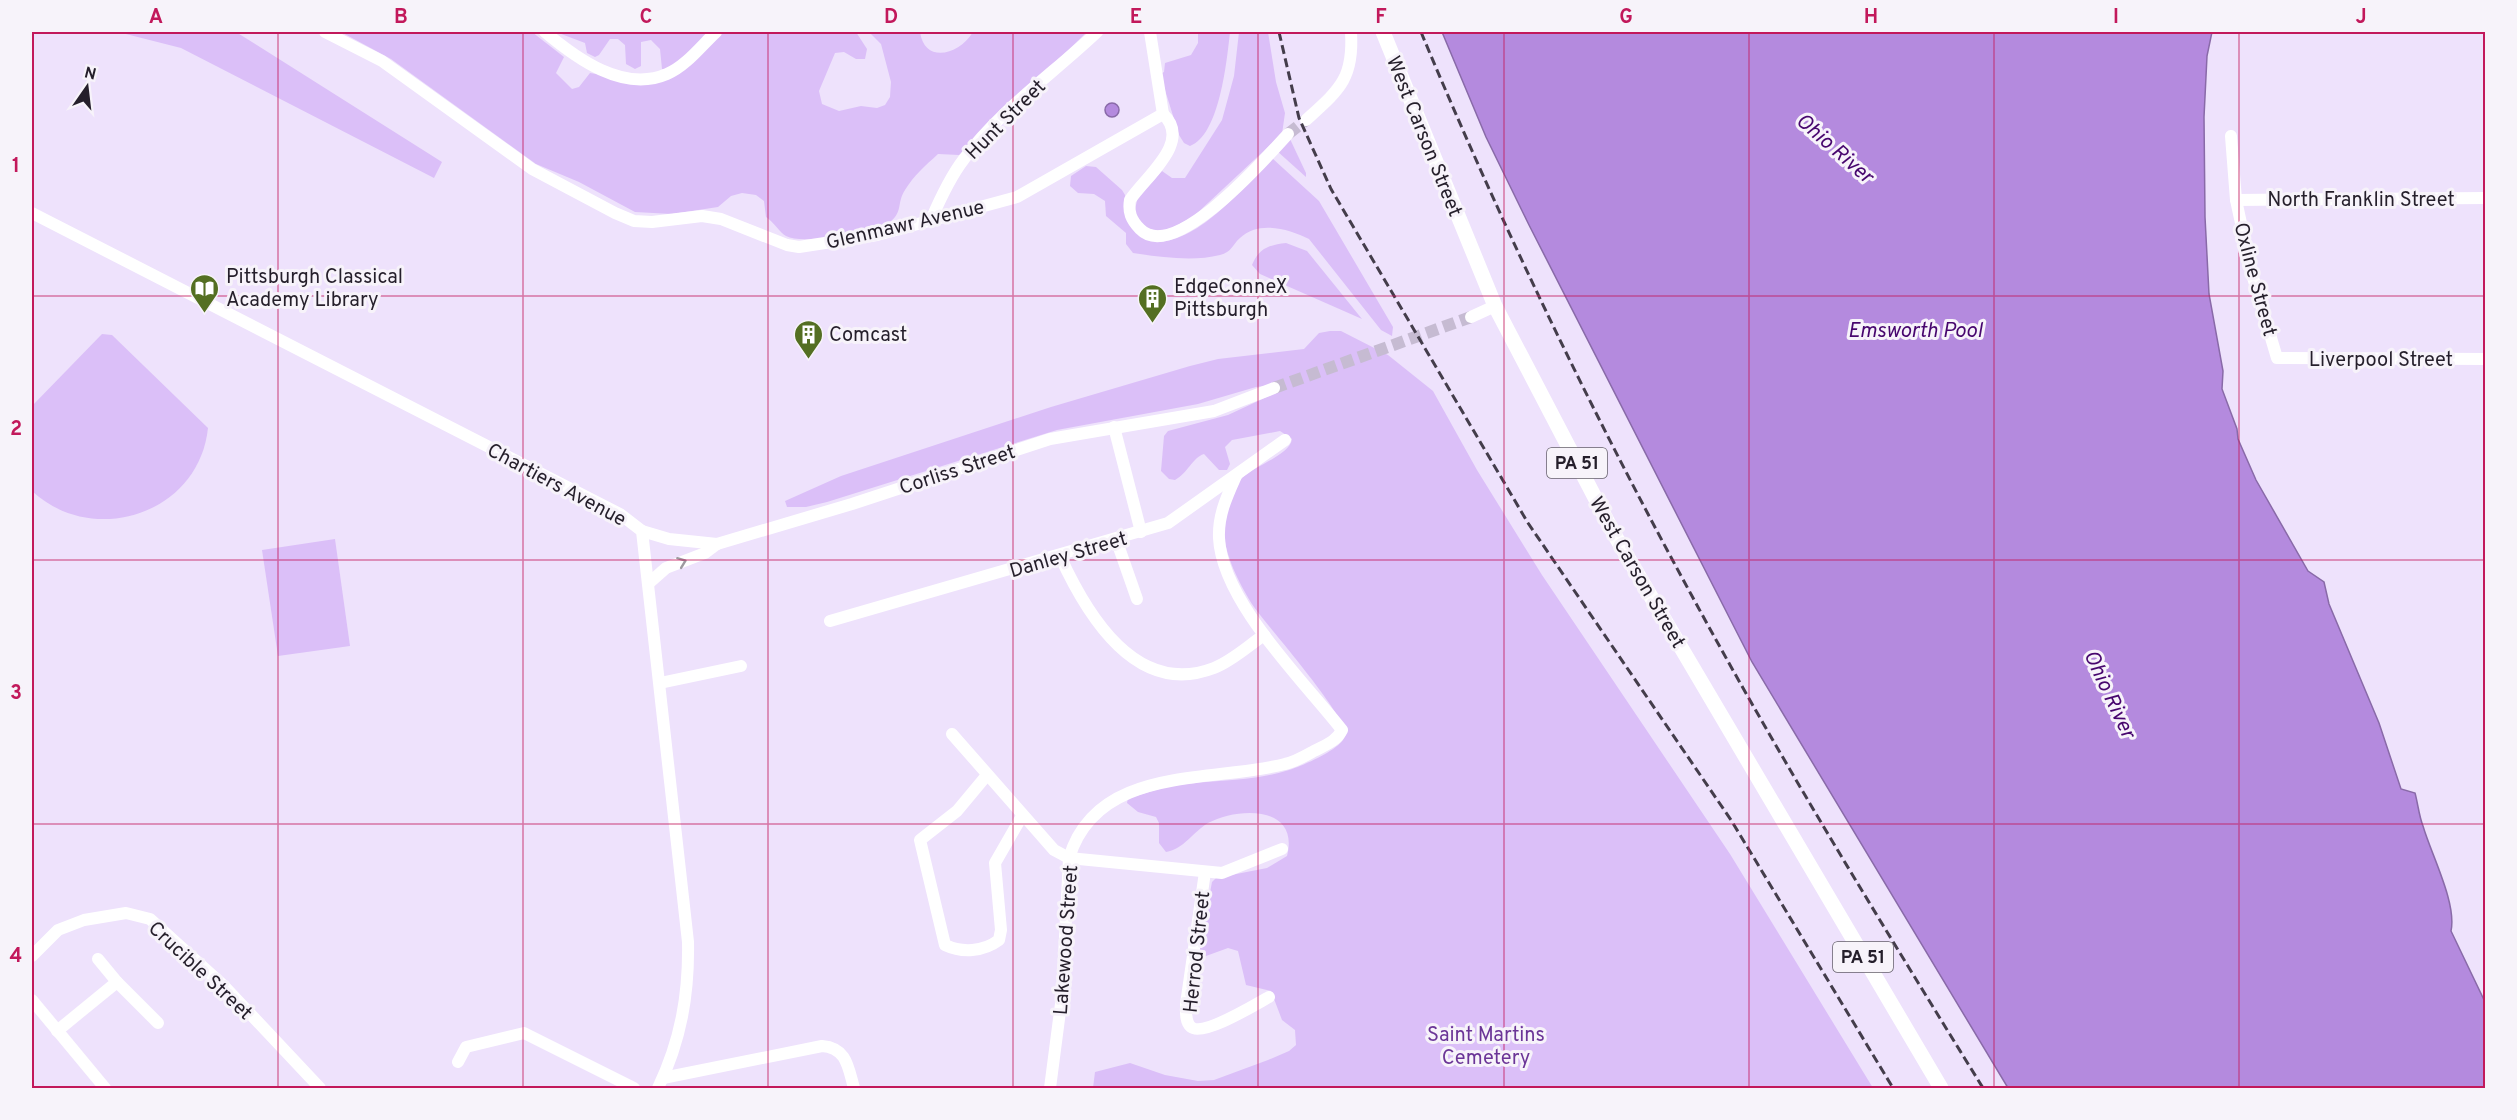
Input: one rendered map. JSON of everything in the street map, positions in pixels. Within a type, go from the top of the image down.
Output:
[{"type":"main road","name":"West Carson Street","points":[[1383,32],[1495,306],[1614,534],[1941,1089]]},
{"type":"street","name":"Glenmawr Avenue","points":[[325,32],[382,61],[532,169],[634,221],[652,222],[702,216],[721,219],[787,245],[799,247],[877,235],[1017,197],[1163,114]]},
{"type":"street","points":[[545,32],[590,64],[623,78],[655,78],[672,71],[716,32]]},
{"type":"street","name":"Hunt Street","points":[[931,220],[965,157],[999,120],[1097,32]]},
{"type":"street","points":[[1150,32],[1163,114],[1171,126],[1173,139],[1164,158],[1130,200],[1131,217],[1140,229],[1155,238],[1183,230],[1207,213],[1288,134]]},
{"type":"street","points":[[1306,120],[1340,89],[1349,73],[1352,32]]},
{"type":"street","name":"Oxline Street","points":[[2231,136],[2236,200],[2252,274],[2277,358]]},
{"type":"street","name":"North Franklin Street","points":[[2236,200],[2486,198]]},
{"type":"street","name":"Chartiers Avenue","points":[[32,213],[620,514],[642,531],[688,942],[687,997],[679,1035],[661,1083]]},
{"type":"street","points":[[1471,317],[1495,306]]},
{"type":"street","name":"Liverpool Street","points":[[2277,358],[2486,359]]},
{"type":"street","name":"Corliss Street","points":[[642,531],[669,539],[717,544],[852,504],[1050,439],[1214,411],[1274,388]]},
{"type":"street","points":[[1114,427],[1141,532]]},
{"type":"street","name":"Danley Street","points":[[830,621],[933,590],[961,585],[1168,523],[1285,440]]},
{"type":"street","points":[[1060,556],[1077,592],[1114,642],[1138,663],[1159,672],[1179,675],[1214,668],[1264,634],[1242,601],[1229,574],[1219,539],[1222,508],[1236,476]]},
{"type":"street","points":[[1116,539],[1137,599]]},
{"type":"street","points":[[649,583],[666,568],[705,553],[717,544]]},
{"type":"street","name":"Lakewood Street","points":[[1050,1089],[1062,996],[1070,858],[1074,841],[1089,819],[1131,790],[1171,781],[1288,764],[1338,739],[1342,730],[1264,634]]},
{"type":"street","points":[[660,683],[741,666]]},
{"type":"street","points":[[952,734],[1054,850],[1070,858],[1222,873],[1282,849]]},
{"type":"street","points":[[987,775],[957,811],[920,840],[945,945],[958,951],[975,950],[993,945],[999,940],[1001,930],[995,863],[1022,816]]},
{"type":"street","name":"Herrod Street","points":[[1205,872],[1186,1004],[1187,1020],[1190,1026],[1195,1029],[1209,1028],[1269,997]]},
{"type":"street","name":"Crucible Street","points":[[32,956],[58,930],[84,920],[126,913],[150,919],[225,987],[320,1089]]},
{"type":"street","points":[[98,959],[117,982],[158,1023]]},
{"type":"street","points":[[57,1030],[117,982]]},
{"type":"street","points":[[32,1000],[105,1089]]},
{"type":"street","points":[[458,1062],[466,1047],[524,1033],[634,1089]]},
{"type":"street","points":[[661,1083],[822,1046],[833,1047],[845,1055],[854,1089]]},
{"type":"green space","points":[[118,32],[236,32],[442,162],[434,178],[181,48]]},
{"type":"green space","points":[[341,32],[532,32],[564,57],[556,73],[572,89],[579,87],[590,73],[654,84],[721,32],[856,32],[867,49],[865,59],[856,59],[844,52],[835,53],[819,91],[822,104],[839,111],[861,106],[877,108],[885,105],[890,97],[891,82],[881,44],[869,32],[920,32],[923,42],[929,49],[944,53],[960,46],[973,32],[1087,32],[959,155],[938,154],[924,167],[905,190],[897,215],[889,223],[837,236],[795,239],[784,235],[766,217],[764,201],[756,195],[742,193],[731,196],[718,207],[672,214],[635,212],[579,182],[536,164],[391,59]]},
{"type":"green space","points":[[556,32],[711,32],[690,53],[667,70],[662,69],[660,49],[651,40],[641,42],[641,66],[635,69],[626,64],[625,45],[618,39],[610,39],[595,57],[587,53],[585,43]]},
{"type":"green space","points":[[1198,32],[1230,32],[1224,77],[1215,112],[1200,139],[1190,146],[1184,143],[1179,135],[1160,74],[1164,72],[1165,63],[1191,55],[1198,43]]},
{"type":"green space","points":[[1239,32],[1268,32],[1276,82],[1285,113],[1282,134],[1193,217],[1166,231],[1145,229],[1134,213],[1138,197],[1162,171],[1172,178],[1185,178],[1222,120],[1234,76]]},
{"type":"green space","points":[[1290,139],[1306,173],[1306,177],[1277,151]]},
{"type":"green space","points":[[1272,158],[1319,201],[1393,327],[1392,336],[1381,330],[1309,239],[1292,232],[1265,228],[1248,232],[1227,252],[1210,257],[1176,258],[1133,253],[1126,244],[1126,233],[1106,216],[1105,201],[1094,194],[1078,193],[1070,186],[1071,176],[1086,166],[1096,167],[1122,190],[1125,195],[1125,208],[1157,242],[1189,233],[1205,223]]},
{"type":"green space","points":[[1286,243],[1307,251],[1362,319],[1260,274],[1252,265],[1265,248]]},
{"type":"green space","name":"Saint Martins Cemetery","points":[[1341,331],[1388,355],[1433,391],[1477,470],[1542,575],[1730,854],[1873,1088],[1093,1088],[1095,1072],[1130,1063],[1165,1075],[1198,1081],[1214,1080],[1268,1060],[1289,1051],[1296,1045],[1295,1030],[1282,1020],[1271,991],[1246,985],[1238,951],[1228,948],[1206,956],[1199,951],[1212,882],[1216,878],[1267,868],[1287,856],[1289,839],[1284,827],[1276,819],[1264,814],[1235,814],[1208,823],[1183,844],[1166,852],[1159,843],[1159,823],[1156,817],[1138,812],[1127,803],[1128,798],[1167,787],[1259,777],[1289,770],[1329,751],[1337,746],[1345,736],[1343,726],[1322,693],[1249,599],[1235,573],[1224,536],[1224,521],[1228,504],[1238,482],[1248,473],[1285,450],[1292,439],[1280,431],[1232,440],[1225,447],[1230,464],[1227,470],[1219,470],[1204,454],[1175,480],[1169,479],[1161,471],[1164,436],[1168,431],[1228,415],[1275,393],[1264,386],[1256,387],[1198,404],[1057,430],[827,502],[806,507],[787,507],[785,501],[841,476],[1051,407],[1218,359],[1304,349],[1319,333]]},
{"type":"green space","points":[[102,334],[112,335],[208,428],[200,458],[185,482],[164,501],[140,513],[112,519],[84,517],[57,508],[32,491],[32,406]]},
{"type":"green space","points":[[335,539],[350,646],[278,656],[262,550]]},
{"type":"water","name":"Emsworth Pool","points":[[1442,32],[2212,32],[2207,56],[2204,117],[2205,217],[2209,294],[2223,371],[2222,389],[2237,429],[2238,439],[2256,480],[2308,571],[2324,582],[2329,604],[2379,723],[2401,789],[2415,793],[2422,822],[2447,893],[2452,920],[2451,931],[2485,1002],[2485,1088],[2008,1088],[1752,662],[1529,225],[1486,137]]},
{"type":"water","points":[[1109,103],[1115,103],[1119,110],[1115,117],[1109,117],[1105,113],[1105,107]]},
{"type":"tunnel","points":[[1288,134],[1306,120]]},
{"type":"tunnel","points":[[1274,388],[1471,317]]},
{"type":"railway","points":[[1279,32],[1299,118],[1331,189],[1528,523],[1731,820],[1893,1088]]},
{"type":"railway","points":[[1421,32],[1483,175],[1549,317],[1655,527],[1798,783],[1983,1088]]},
{"type":"place","name":"Pittsburgh Classical Academy Library","points":[[205,314]]},
{"type":"place","name":"EdgeConneX Pittsburgh","points":[[1153,324]]},
{"type":"place","name":"Comcast","points":[[808,360]]},
{"type":"water label","name":"Ohio River","points":[[1835,148]]},
{"type":"water label","name":"Ohio River","points":[[2110,694]]}]
